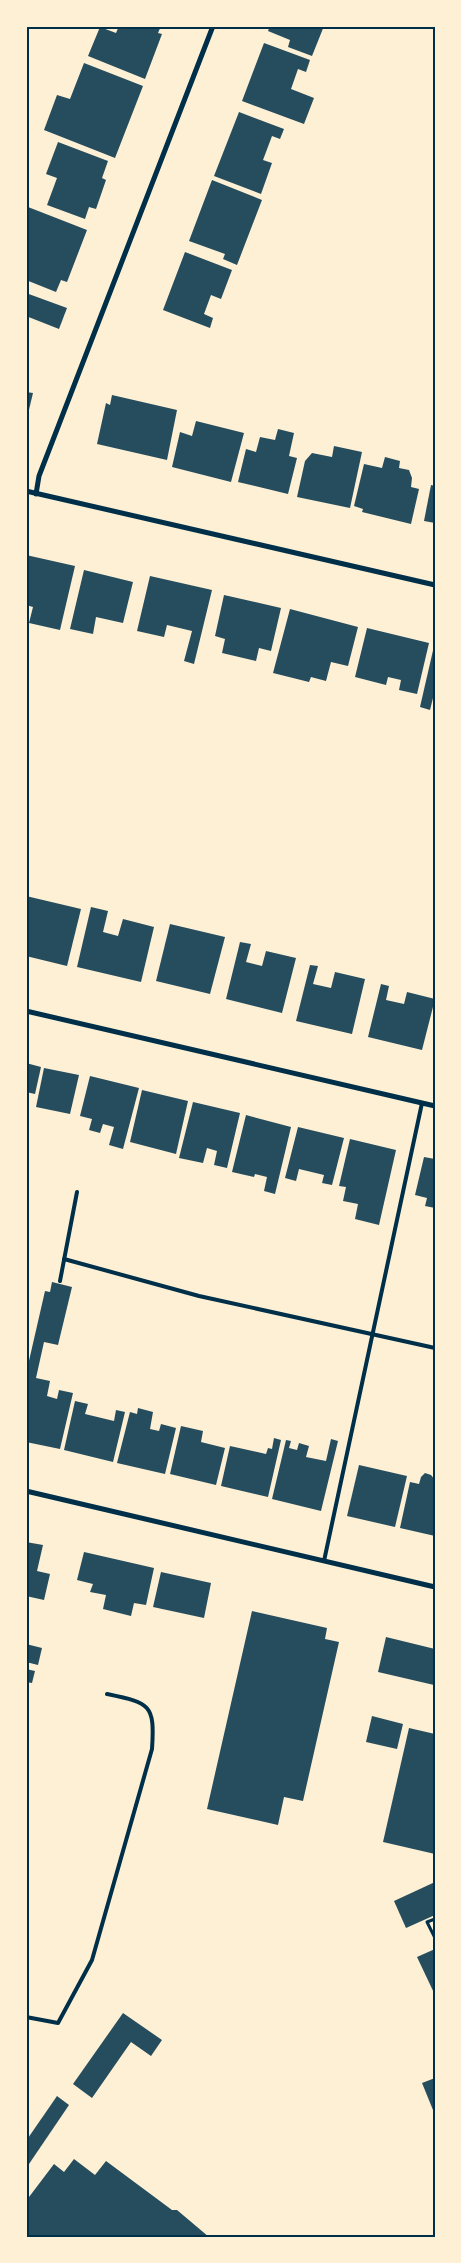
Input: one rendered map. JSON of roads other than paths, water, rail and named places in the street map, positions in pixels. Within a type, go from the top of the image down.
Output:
[{"type":"street","points":[[36,494],[40,476],[214,26]]},
{"type":"street","points":[[26,491],[435,585]]},
{"type":"street","points":[[26,1011],[435,1106]]},
{"type":"street","points":[[26,1491],[435,1587]]},
{"type":"lane","points":[[324,1561],[422,1103]]},
{"type":"lane","points":[[60,1281],[77,1192]]},
{"type":"lane","points":[[64,1259],[199,1296],[435,1348]]},
{"type":"lane","points":[[26,2017],[58,2022],[92,1960],[152,1749],[154,1722],[147,1709],[137,1701],[107,1694]]}]
